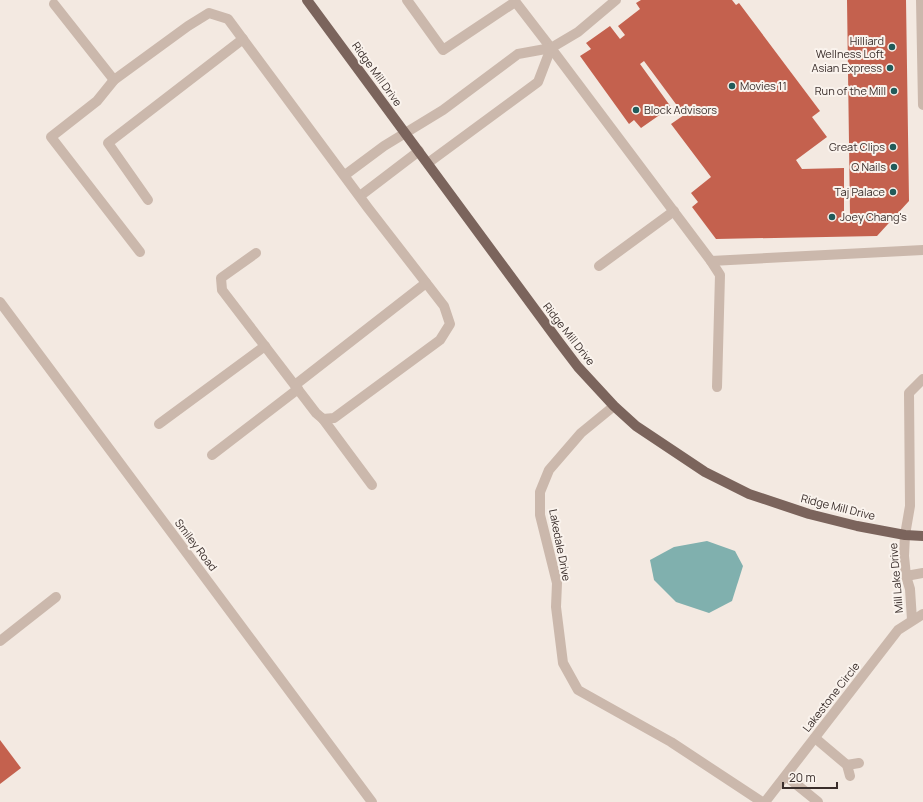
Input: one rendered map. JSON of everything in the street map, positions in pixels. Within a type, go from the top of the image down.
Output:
[{"type":"main road","name":"Ridge Mill Drive","points":[[307,0],[578,367],[614,406],[636,426],[705,472],[749,494],[809,514],[857,526],[905,535],[923,536]]},
{"type":"street","points":[[407,0],[444,50],[514,1],[674,211],[720,275],[717,387]]},
{"type":"street","points":[[344,175],[384,146],[442,110],[518,54],[551,48],[578,32],[616,0]]},
{"type":"street","points":[[921,0],[923,105]]},
{"type":"street","points":[[54,4],[114,80]]},
{"type":"street","points":[[140,252],[51,137],[97,101],[114,80],[188,26],[209,13],[228,19],[444,306],[450,324],[440,340],[334,418],[323,419]]},
{"type":"street","points":[[148,200],[108,143],[243,39]]},
{"type":"street","points":[[428,163],[538,82],[551,48]]},
{"type":"street","points":[[360,196],[419,151]]},
{"type":"street","points":[[599,266],[674,211]]},
{"type":"street","points":[[711,261],[923,250]]},
{"type":"street","points":[[256,253],[221,278],[222,290],[316,413],[323,419],[372,485]]},
{"type":"street","points":[[212,455],[426,283]]},
{"type":"street","name":"Smiley Road","points":[[0,302],[372,802]]},
{"type":"street","points":[[159,424],[265,346]]},
{"type":"street","name":"Mill Lake Drive","points":[[912,620],[910,589],[906,576],[904,556],[905,535],[910,506],[909,393],[923,379]]},
{"type":"street","name":"Lakedale Drive","points":[[614,406],[581,433],[549,470],[540,492],[540,515],[557,583],[556,606],[563,664],[578,690],[670,742],[762,802]]},
{"type":"street","points":[[906,576],[923,573]]},
{"type":"street","points":[[0,641],[56,597]]},
{"type":"street","name":"Lakestone Circle","points":[[765,802],[898,630],[923,614]]},
{"type":"street","points":[[814,738],[847,765],[850,776]]},
{"type":"street","points":[[847,765],[859,763]]},
{"type":"street","points":[[786,776],[818,802]]},
{"type":"water","points":[[707,541],[735,551],[743,566],[732,601],[709,613],[676,602],[654,580],[650,560],[674,547]]},
{"type":"building","points":[[641,0],[732,0],[736,5],[739,3],[820,111],[812,117],[827,137],[796,160],[802,169],[844,168],[844,215],[850,215],[847,0],[906,0],[909,201],[877,236],[716,239],[692,207],[698,202],[691,193],[711,177],[671,124],[684,115],[644,61],[640,64],[671,107],[641,128],[634,120],[629,124],[580,56],[591,49],[586,43],[610,26],[620,39],[625,35],[618,26],[640,9],[636,3]]},
{"type":"building","points":[[0,740],[21,768],[0,784]]},
{"type":"place","name":"Hilliard Wellness Loft","points":[[892,47]]},
{"type":"place","name":"Asian Express","points":[[890,68]]},
{"type":"place","name":"Movies 11","points":[[732,86]]},
{"type":"place","name":"Run of the Mill","points":[[894,91]]},
{"type":"place","name":"Block Advisors","points":[[636,110]]},
{"type":"place","name":"Great Clips","points":[[893,147]]},
{"type":"place","name":"Q Nails","points":[[894,167]]},
{"type":"place","name":"Taj Palace","points":[[893,192]]},
{"type":"place","name":"Joey Chang's","points":[[832,217]]}]
